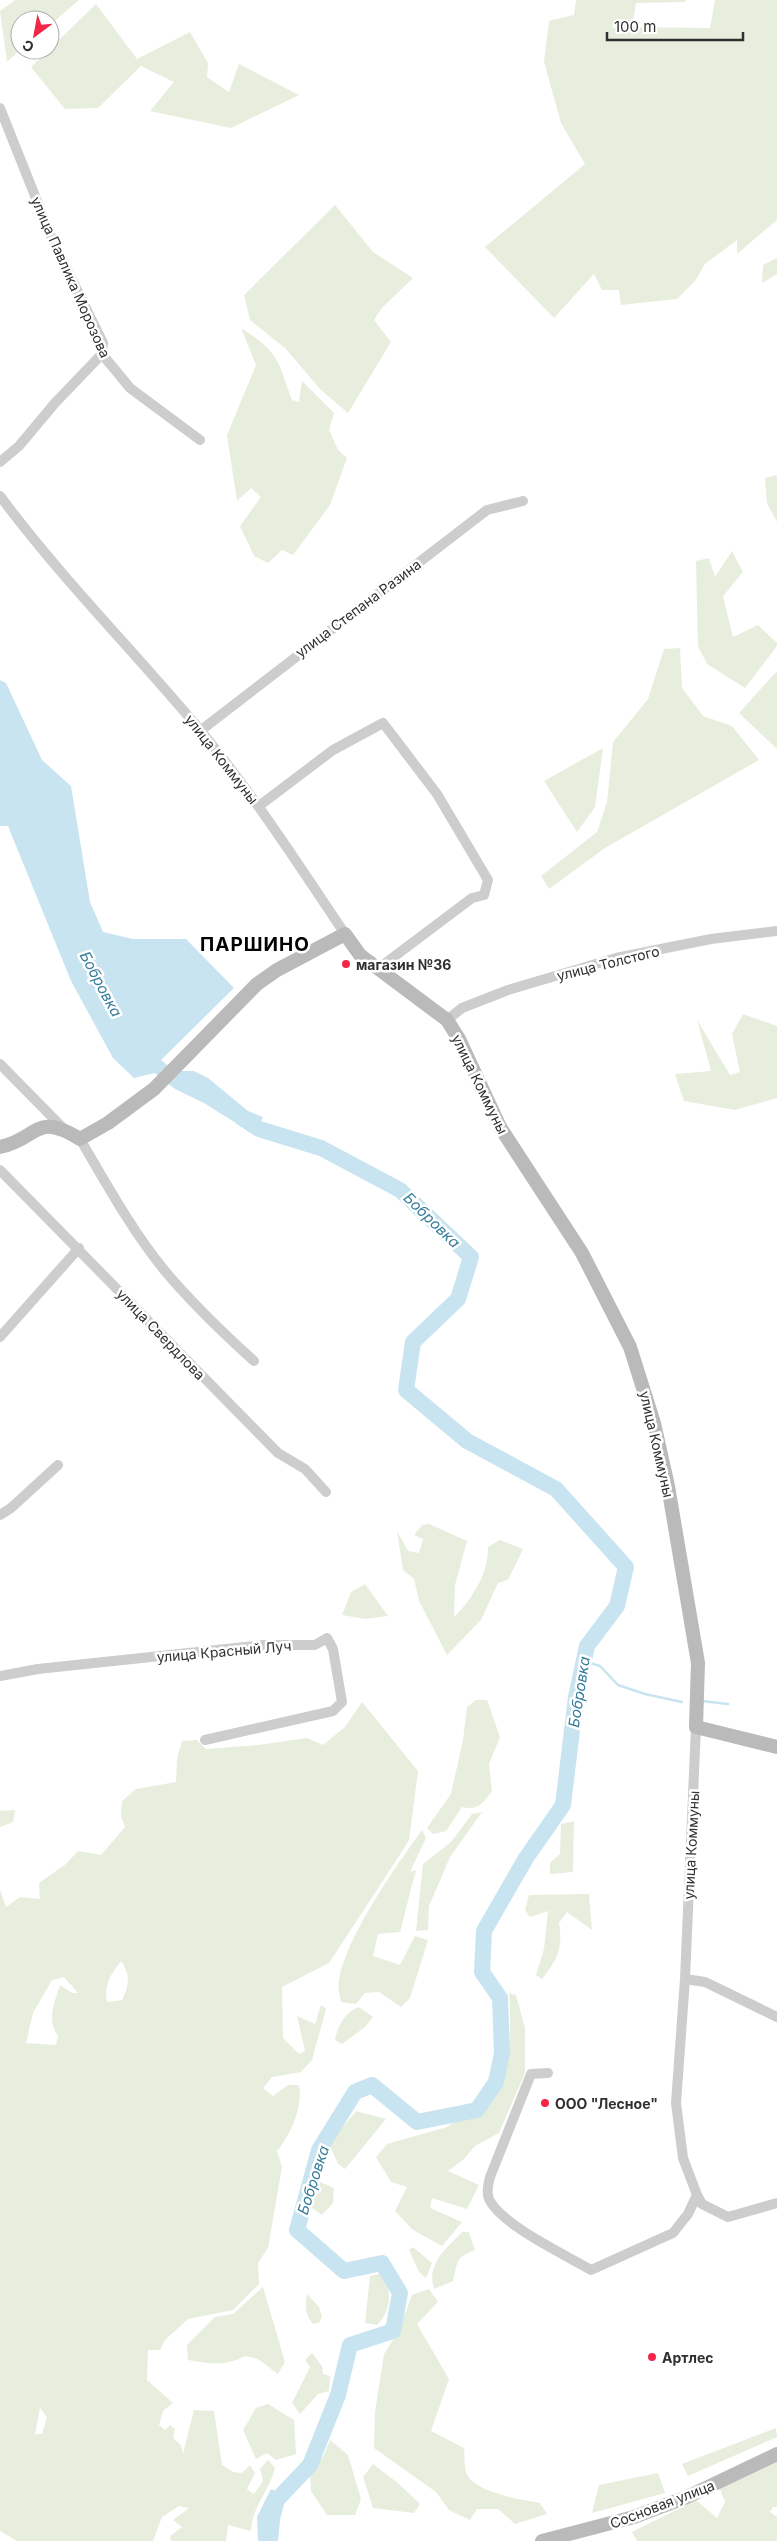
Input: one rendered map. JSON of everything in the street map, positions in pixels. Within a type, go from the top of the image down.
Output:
[{"type":"street","name":"улица Павлика Морозова","points":[[0,108],[53,241],[103,343],[102,354],[130,388],[200,440]]},
{"type":"street","points":[[0,462],[19,446],[55,403],[102,354]]},
{"type":"street","name":"улица Коммуны","points":[[0,496],[31,538],[200,731],[259,806],[360,955],[380,968],[447,1020],[459,1039],[500,1127],[582,1253],[630,1347],[643,1383],[668,1486],[698,1664],[685,1979],[676,2103],[683,2158],[697,2195]]},
{"type":"street","name":"улица Степана Разина","points":[[200,731],[487,510],[524,501]]},
{"type":"street","points":[[259,806],[333,750],[383,723],[437,794],[488,880],[484,895],[472,898],[380,968]]},
{"type":"street","name":"улица Толстого","points":[[447,1020],[462,1008],[508,990],[616,958],[711,939],[777,932]]},
{"type":"street","points":[[80,1138],[108,1123],[154,1089],[257,984],[277,970],[345,934]]},
{"type":"street","points":[[0,1064],[62,1128],[80,1138],[111,1193],[164,1270],[224,1334],[254,1361]]},
{"type":"street","points":[[0,1147],[44,1126],[62,1128]]},
{"type":"street","name":"улица Свердлова","points":[[0,1170],[79,1248],[144,1318],[278,1453],[305,1469],[326,1492]]},
{"type":"street","points":[[0,1337],[79,1248]]},
{"type":"street","points":[[0,1515],[11,1508],[58,1465]]},
{"type":"street","name":"улица Красный Луч","points":[[0,1676],[38,1669],[226,1649],[315,1645],[327,1638],[333,1649],[342,1702],[333,1711],[205,1740]]},
{"type":"street","points":[[696,1727],[777,1748]]},
{"type":"street","points":[[685,1979],[705,1982],[777,2017]]},
{"type":"street","points":[[548,2073],[531,2074],[490,2177],[487,2187],[488,2198],[500,2214],[591,2270],[673,2233],[688,2214],[697,2195]]},
{"type":"street","points":[[697,2195],[702,2204],[728,2217],[777,2203]]},
{"type":"street","name":"Сосновая улица","points":[[542,2541],[643,2514],[688,2497],[777,2454]]},
{"type":"green space","points":[[15,0],[79,0],[60,16],[60,10],[10,10],[10,59],[7,62],[0,11]]},
{"type":"green space","points":[[576,0],[686,0],[685,2],[636,3],[632,27],[710,28],[715,0],[777,0],[777,220],[737,254],[737,240],[705,264],[695,281],[677,299],[621,305],[619,290],[602,290],[594,274],[554,318],[485,247],[585,164],[561,123],[544,62],[549,21],[574,15]]},
{"type":"green space","points":[[96,4],[137,59],[190,32],[208,63],[207,77],[229,92],[239,64],[299,95],[231,128],[150,111],[174,82],[141,66],[98,108],[65,109],[31,67],[38,60],[60,60],[60,39]]},
{"type":"green space","points":[[335,205],[373,252],[413,278],[382,308],[374,320],[391,342],[348,413],[321,390],[285,348],[250,320],[244,295]]},
{"type":"green space","points":[[777,258],[777,274],[762,283],[763,265]]},
{"type":"green space","points":[[241,328],[263,344],[275,358],[292,400],[299,402],[302,381],[334,413],[329,430],[338,450],[347,458],[330,505],[293,555],[282,550],[268,563],[254,556],[240,526],[261,497],[251,488],[237,501],[227,435],[256,365]]},
{"type":"green space","points":[[777,475],[777,522],[767,503],[765,478]]},
{"type":"green space","points":[[732,551],[743,572],[723,596],[733,637],[758,625],[777,643],[777,646],[745,688],[707,664],[698,646],[696,561],[709,558],[715,577]]},
{"type":"green space","points":[[680,648],[682,688],[703,716],[732,726],[759,760],[605,848],[549,889],[541,876],[597,832],[607,802],[613,742],[648,699],[664,649]]},
{"type":"green space","points":[[777,671],[777,749],[739,713]]},
{"type":"green space","points":[[603,748],[595,807],[577,832],[544,781]]},
{"type":"green space","points":[[743,1014],[777,1026],[777,1098],[735,1110],[684,1101],[675,1074],[711,1071],[697,1020],[730,1075],[740,1072],[732,1034]]},
{"type":"green space","points":[[429,1524],[467,1541],[455,1585],[454,1617],[478,1585],[486,1566],[488,1547],[500,1540],[523,1549],[508,1580],[498,1583],[481,1620],[447,1655],[419,1601],[414,1579],[403,1570],[397,1531],[408,1551],[419,1553],[423,1539],[414,1535],[422,1525]]},
{"type":"green space","points":[[365,1584],[388,1616],[365,1619],[342,1615],[351,1592]]},
{"type":"green space","points":[[476,1700],[487,1700],[500,1737],[489,1764],[492,1791],[480,1805],[472,1808],[462,1807],[446,1831],[433,1834],[427,1828],[451,1794],[463,1740],[467,1707]]},
{"type":"green space","points":[[362,1702],[418,1771],[409,1840],[329,1963],[282,1987],[283,2038],[299,2054],[305,2051],[297,2016],[315,2024],[321,2005],[326,2009],[312,2060],[301,2072],[272,2077],[263,2088],[273,2096],[288,2085],[299,2085],[300,2093],[295,2120],[287,2137],[277,2151],[282,2167],[268,2248],[258,2263],[259,2284],[233,2310],[188,2319],[165,2340],[160,2350],[148,2350],[147,2380],[173,2403],[163,2411],[159,2425],[165,2430],[170,2425],[175,2429],[173,2438],[181,2445],[183,2454],[194,2410],[214,2411],[222,2465],[233,2472],[242,2473],[250,2465],[255,2473],[247,2489],[254,2494],[263,2481],[260,2469],[268,2460],[275,2468],[258,2505],[252,2521],[251,2531],[228,2525],[226,2541],[171,2541],[170,2536],[182,2527],[173,2520],[189,2508],[179,2506],[162,2517],[153,2541],[17,2541],[0,2531],[0,1890],[6,1907],[20,1897],[40,1899],[39,1883],[66,1864],[78,1851],[101,1855],[125,1827],[121,1816],[122,1801],[136,1789],[176,1782],[177,1758],[182,1741],[197,1740],[206,1749],[258,1745],[307,1738],[323,1745],[345,1727]],"holes":[[[121,1961],[128,1976],[126,1990],[122,2000],[107,2002],[106,1990],[109,1980]],[[64,1977],[78,1993],[72,1993],[60,1985],[52,2017],[54,2030],[58,2036],[56,2045],[26,2043],[33,2013],[52,1980]],[[40,2408],[47,2417],[42,2434],[35,2434]]]},
{"type":"green space","points":[[15,1810],[13,1822],[0,1827],[0,1811]]},
{"type":"green space","points":[[482,1812],[450,1857],[429,1906],[428,1930],[416,1931],[423,1864],[451,1842],[472,1814]]},
{"type":"green space","points":[[574,1821],[573,1872],[550,1874],[550,1863],[560,1854],[561,1824]]},
{"type":"green space","points":[[422,1830],[426,1838],[410,1872],[416,1870],[400,1932],[378,1934],[373,1956],[400,1965],[415,1936],[428,1940],[410,1998],[401,2007],[379,1992],[365,1993],[356,2004],[341,2002],[338,1983],[351,1943],[373,1902]]},
{"type":"green space","points":[[589,1894],[592,1930],[567,1912],[559,1923],[560,1946],[558,1953],[542,1979],[536,1975],[544,1949],[548,1911],[530,1917],[525,1910],[529,1895]]},
{"type":"green space","points":[[509,1993],[516,1995],[525,2028],[525,2073],[499,2133],[475,2146],[464,2159],[448,2171],[479,2185],[467,2209],[432,2198],[430,2208],[462,2222],[442,2246],[413,2230],[395,2211],[407,2187],[391,2182],[376,2157],[387,2144],[447,2127],[460,2118],[480,2116],[497,2085],[507,2058],[510,2029]]},
{"type":"green space","points":[[359,2007],[373,2017],[365,2027],[342,2044],[335,2040],[343,2020],[350,2012]]},
{"type":"green space","points":[[356,2111],[386,2119],[345,2169],[338,2164],[329,2144]]},
{"type":"green space","points":[[320,2182],[334,2188],[333,2203],[322,2215],[309,2206],[312,2191]]},
{"type":"green space","points":[[462,2232],[469,2232],[475,2250],[460,2259],[453,2281],[434,2289],[432,2280],[435,2264],[444,2251]]},
{"type":"green space","points":[[413,2247],[432,2263],[426,2278],[419,2272],[409,2250]]},
{"type":"green space","points":[[380,2274],[389,2293],[386,2313],[377,2325],[365,2323],[370,2276]]},
{"type":"green space","points":[[263,2287],[285,2362],[278,2374],[258,2359],[245,2356],[225,2363],[188,2360],[187,2345],[215,2317],[233,2314]]},
{"type":"green space","points":[[429,2289],[438,2302],[417,2324],[449,2379],[431,2431],[464,2448],[466,2472],[470,2479],[478,2485],[499,2494],[540,2503],[547,2514],[515,2524],[498,2509],[477,2509],[470,2520],[449,2510],[436,2492],[374,2448],[375,2412],[384,2354],[398,2332],[412,2295]]},
{"type":"green space","points":[[307,2294],[319,2307],[322,2317],[319,2323],[313,2324],[308,2317],[306,2306]]},
{"type":"green space","points":[[312,2353],[322,2366],[323,2374],[330,2376],[329,2391],[318,2394],[300,2414],[292,2403],[310,2367],[305,2360]]},
{"type":"green space","points":[[268,2404],[294,2420],[296,2454],[276,2460],[267,2453],[256,2459],[243,2430],[256,2408]]},
{"type":"green space","points":[[776,2428],[777,2437],[688,2476],[682,2464]]},
{"type":"green space","points":[[330,2440],[348,2455],[361,2499],[355,2515],[327,2515],[311,2491],[310,2472],[323,2457]]},
{"type":"green space","points":[[777,2460],[777,2507],[773,2507],[770,2512],[777,2517],[777,2541],[637,2541],[632,2532],[696,2500],[717,2518],[725,2502],[720,2489]]},
{"type":"green space","points":[[373,2464],[399,2484],[420,2504],[414,2513],[373,2508],[363,2477]]},
{"type":"green space","points":[[658,2473],[665,2493],[592,2513],[599,2485]]},
{"type":"water","points":[[0,680],[6,683],[42,760],[71,786],[90,902],[103,932],[133,939],[186,939],[234,988],[161,1060],[175,1071],[194,1071],[208,1078],[248,1111],[263,1117],[255,1135],[204,1103],[175,1089],[155,1073],[134,1078],[113,1058],[71,981],[8,826],[0,826]]},
{"type":"water","points":[[271,2489],[286,2496],[280,2520],[278,2541],[258,2541],[257,2517]]},
{"type":"waterway","name":"Бобровка","points":[[242,1118],[259,1129],[321,1148],[400,1190],[471,1257],[458,1299],[413,1342],[406,1390],[467,1441],[556,1489],[626,1567],[617,1606],[587,1646],[576,1697],[563,1805],[526,1858],[484,1931],[482,1972],[500,1998],[502,2053],[496,2082],[477,2110],[417,2122],[372,2085],[355,2092],[319,2150],[297,2230],[344,2271],[382,2263],[400,2293],[393,2331],[350,2345],[338,2395],[310,2465],[272,2505],[269,2541]]},
{"type":"waterway","points":[[584,1661],[600,1666],[618,1685],[645,1694],[682,1702]]},
{"type":"waterway","points":[[702,1701],[728,1704]]},
{"type":"place","name":"магазин №36","points":[[346,964]]},
{"type":"place","name":"ООО \"Лесное\"","points":[[545,2103]]},
{"type":"place","name":"Артлес","points":[[652,2357]]},
{"type":"district","name":"ПАРШИНО","points":[[255,944]]}]
